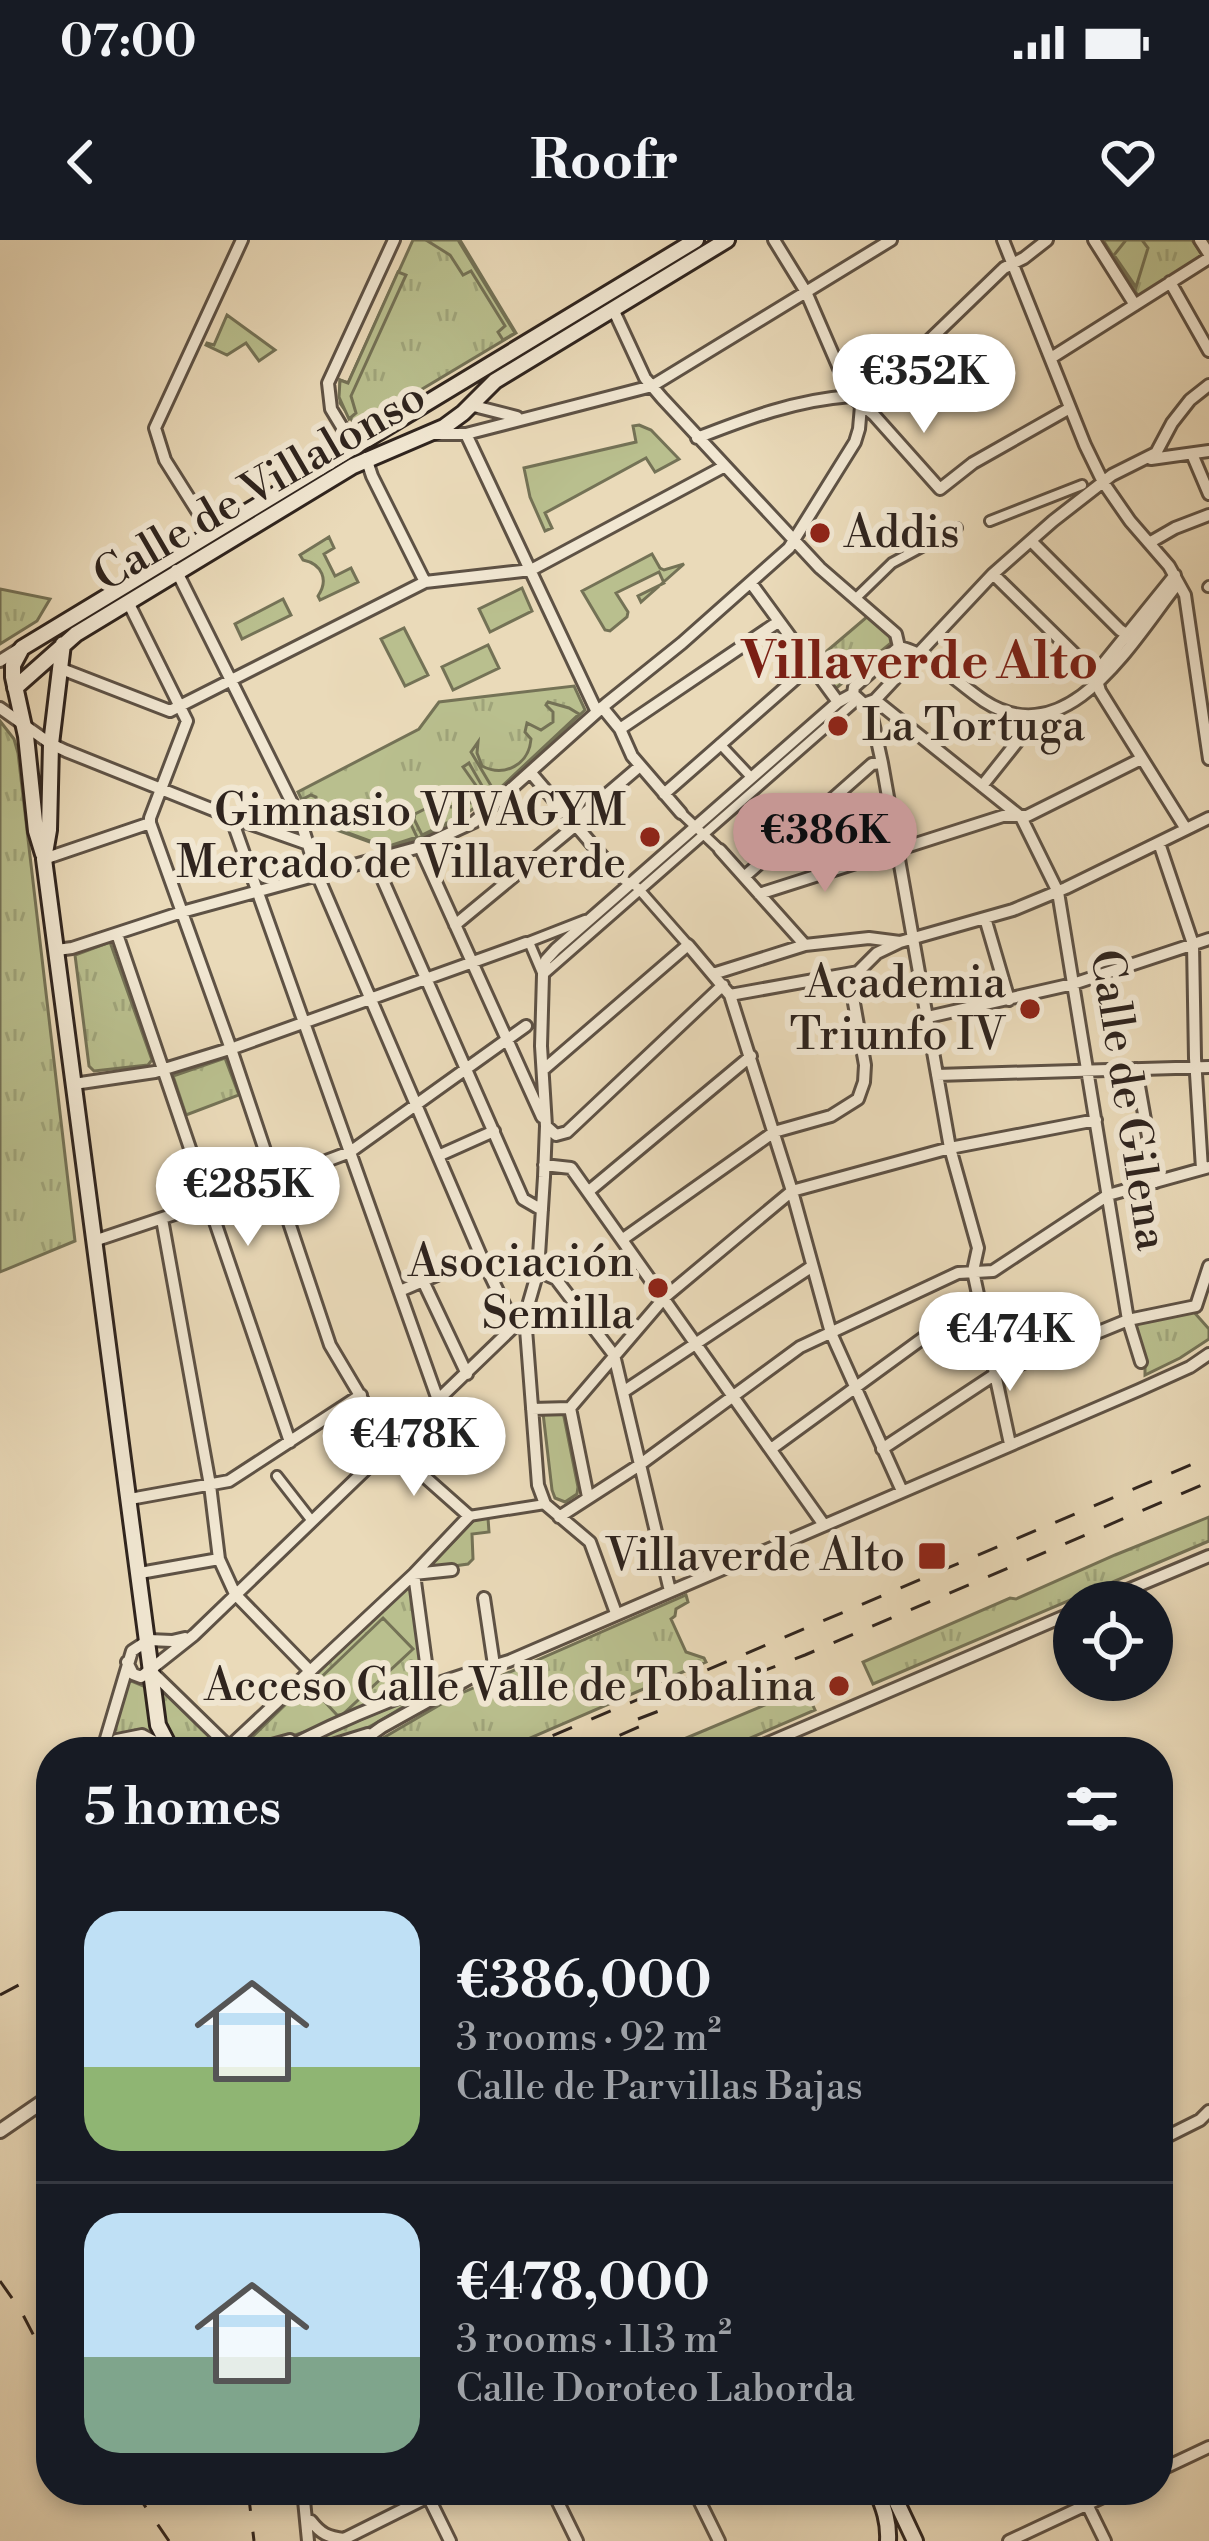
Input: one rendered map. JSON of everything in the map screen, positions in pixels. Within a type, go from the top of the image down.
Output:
[{"type":"main road","name":"Calle de Villalonso","points":[[7,690],[62,644],[360,453],[416,410],[696,240]]},
{"type":"main road","name":"Calle de Villalonso","points":[[22,648],[211,533],[360,453],[430,434],[454,421],[504,375],[728,240]]},
{"type":"main road","points":[[444,393],[470,405]]},
{"type":"main road","points":[[416,410],[417,424],[430,434]]},
{"type":"main road","points":[[44,859],[62,644]]},
{"type":"main road","points":[[22,648],[7,690],[23,725],[44,859],[162,1737]]},
{"type":"main road","points":[[884,2505],[888,2541]]},
{"type":"main road","points":[[898,2505],[915,2541]]},
{"type":"street","points":[[211,533],[166,460],[155,428],[242,240]]},
{"type":"street","points":[[394,240],[328,383],[331,409],[360,453],[425,582]]},
{"type":"street","points":[[57,950],[420,847],[474,822],[794,541],[860,429],[856,401],[806,292],[774,240]]},
{"type":"street","points":[[430,434],[466,434],[652,386],[891,240]]},
{"type":"street","points":[[1004,240],[1102,482],[1175,575],[1185,595],[1209,759]]},
{"type":"street","points":[[856,401],[1004,268],[1047,240]]},
{"type":"street","points":[[1094,240],[1135,305]]},
{"type":"street","points":[[1051,358],[1209,256],[1201,240]]},
{"type":"street","points":[[1170,282],[1209,351]]},
{"type":"street","points":[[613,309],[652,386],[820,568],[896,634],[899,647]]},
{"type":"street","points":[[543,975],[699,831],[920,654],[1030,541],[1102,482],[1156,453],[1172,423],[1209,385]]},
{"type":"street","points":[[697,438],[763,412],[818,399],[856,401],[940,488],[973,463],[1070,408]]},
{"type":"street","points":[[470,405],[520,418]]},
{"type":"street","points":[[466,434],[600,710],[620,729],[632,756],[680,813],[720,850],[805,945]]},
{"type":"street","points":[[1148,459],[1209,451]]},
{"type":"street","points":[[1192,454],[1209,494]]},
{"type":"street","points":[[59,668],[170,711],[425,582],[531,570],[724,466]]},
{"type":"street","points":[[990,520],[1082,485]]},
{"type":"street","points":[[1149,543],[1209,515]]},
{"type":"street","points":[[856,598],[892,563],[957,528]]},
{"type":"street","points":[[1030,541],[1130,637]]},
{"type":"street","points":[[170,558],[300,819],[317,874],[515,1327]]},
{"type":"street","points":[[993,574],[1096,680],[1186,829]]},
{"type":"street","points":[[982,786],[1042,715],[1081,697],[1175,575]]},
{"type":"street","points":[[751,583],[838,702]]},
{"type":"street","points":[[128,602],[187,721],[150,823],[330,1345],[390,1446],[469,1516]]},
{"type":"street","points":[[620,729],[778,622]]},
{"type":"street","points":[[899,647],[920,654],[998,709],[1042,715]]},
{"type":"street","points":[[899,647],[854,687],[1021,817]]},
{"type":"street","points":[[0,661],[22,648]]},
{"type":"street","points":[[664,794],[809,666]]},
{"type":"street","points":[[699,831],[750,776],[838,702],[864,699]]},
{"type":"street","points":[[864,699],[882,763],[906,940],[928,1017],[950,1148],[978,1248],[973,1271],[1010,1444]]},
{"type":"street","points":[[0,708],[51,744],[308,844]]},
{"type":"street","points":[[720,744],[750,776]]},
{"type":"street","points":[[759,894],[1003,816],[1021,817],[1141,759]]},
{"type":"street","points":[[744,877],[872,764],[882,763]]},
{"type":"street","points":[[455,925],[640,766]]},
{"type":"street","points":[[531,773],[726,990],[751,1056],[831,1333],[902,1491]]},
{"type":"street","points":[[231,817],[439,1400]]},
{"type":"street","name":"Calle de Gilena","points":[[1021,817],[1058,892],[1128,1320],[1141,1362]]},
{"type":"street","points":[[623,1239],[774,1132],[831,1116],[858,1099],[865,1065],[850,986],[877,953],[1058,892],[1209,818]]},
{"type":"street","points":[[44,859],[150,823]]},
{"type":"street","points":[[560,1516],[638,1466],[800,1347],[958,1274],[993,1271],[1108,1195],[1205,1168],[1195,1067],[1193,944],[1159,843]]},
{"type":"street","points":[[420,847],[546,1126],[556,1135],[567,1132],[726,990],[858,972]]},
{"type":"street","points":[[374,860],[523,1199],[542,1210]]},
{"type":"street","points":[[616,1613],[590,1542],[545,1504],[538,1485],[525,1316],[538,1271],[542,1210],[546,1126],[543,975],[550,956],[592,917],[635,887]]},
{"type":"street","points":[[74,1084],[163,1070],[231,1049],[592,917]]},
{"type":"street","points":[[985,918],[1009,1000]]},
{"type":"street","points":[[117,934],[290,1442]]},
{"type":"street","points":[[713,974],[805,945],[869,938],[906,940]]},
{"type":"street","points":[[928,1017],[1073,984],[1209,939]]},
{"type":"street","points":[[527,942],[543,975]]},
{"type":"street","points":[[544,1070],[688,945]]},
{"type":"street","points":[[1192,990],[1209,985]]},
{"type":"street","points":[[94,1241],[350,1152],[543,1013]]},
{"type":"street","points":[[589,1191],[751,1056]]},
{"type":"street","points":[[937,1075],[1209,1067]]},
{"type":"street","points":[[1136,1069],[1156,1181]]},
{"type":"street","points":[[532,1409],[570,1408],[665,1297],[792,1191],[950,1148],[1096,1120]]},
{"type":"street","points":[[438,1156],[494,1131]]},
{"type":"street","points":[[544,1165],[571,1168],[589,1191],[824,1525]]},
{"type":"street","points":[[162,1220],[219,1559],[235,1594],[309,1670]]},
{"type":"street","points":[[400,1291],[481,1256]]},
{"type":"street","points":[[1196,1306],[1209,1266]]},
{"type":"street","points":[[623,1392],[812,1267]]},
{"type":"street","points":[[538,1271],[556,1279],[614,1355],[670,1591]]},
{"type":"street","points":[[423,1281],[467,1373]]},
{"type":"street","points":[[771,1449],[978,1298]]},
{"type":"street","points":[[882,1449],[994,1375],[1128,1320],[1196,1306]]},
{"type":"street","points":[[1196,1306],[1209,1319]]},
{"type":"street","points":[[127,1662],[133,1674],[141,1677],[194,1635],[525,1316]]},
{"type":"street","points":[[360,1737],[494,1666],[1139,1390],[1209,1354]]},
{"type":"street","points":[[130,1499],[229,1481],[361,1395]]},
{"type":"street","points":[[570,1408],[588,1496]]},
{"type":"street","points":[[264,1459],[311,1521]]},
{"type":"street","points":[[239,1737],[414,1574],[469,1516],[545,1504]]},
{"type":"street","points":[[1149,1581],[1209,1556]]},
{"type":"street","points":[[140,1573],[219,1559]]},
{"type":"street","points":[[414,1574],[452,1570]]},
{"type":"street","points":[[414,1574],[429,1685]]},
{"type":"street","points":[[484,1598],[494,1666]]},
{"type":"street","points":[[782,1737],[1053,1621]]},
{"type":"street","points":[[108,1737],[132,1651],[148,1640],[194,1635]]},
{"type":"street","points":[[307,1737],[429,1685],[494,1666]]},
{"type":"street","points":[[152,1670],[219,1737]]},
{"type":"street","points":[[368,1737],[382,1727]]},
{"type":"street","points":[[303,1737],[311,1735]]},
{"type":"street","points":[[0,2132],[36,2107]]},
{"type":"street","points":[[1173,2134],[1209,2111]]},
{"type":"street","points":[[1173,2464],[1209,2446]]},
{"type":"street","points":[[307,2505],[310,2541]]},
{"type":"street","points":[[308,2505],[310,2541]]},
{"type":"street","points":[[311,2521],[328,2537],[342,2540],[405,2505]]},
{"type":"street","points":[[433,2505],[450,2541]]},
{"type":"street","points":[[559,2505],[577,2541]]},
{"type":"street","points":[[701,2505],[719,2541]]},
{"type":"street","points":[[1009,2541],[1087,2505],[1105,2541]]},
{"type":"green space","points":[[413,240],[460,240],[516,333],[356,426],[340,403],[340,380],[348,383]]},
{"type":"green space","points":[[426,240],[458,240],[515,333],[503,340],[498,332],[505,326],[471,271],[463,275],[450,255]]},
{"type":"green space","points":[[1103,240],[1192,240],[1202,255],[1139,297]]},
{"type":"green space","points":[[1126,240],[1142,240],[1148,248],[1136,287],[1114,255]]},
{"type":"green space","points":[[398,272],[406,275],[351,396],[356,413],[349,419],[339,397],[340,380],[348,383]]},
{"type":"green space","points":[[227,315],[275,350],[259,361],[246,343],[227,355],[206,345],[214,345]]},
{"type":"green space","points":[[633,426],[651,430],[679,459],[655,472],[646,458],[545,513],[552,528],[545,531],[524,468],[636,442]]},
{"type":"green space","points":[[329,537],[334,548],[324,554],[335,576],[351,568],[358,582],[320,600],[322,574],[300,555]]},
{"type":"green space","points":[[652,554],[664,570],[684,564],[664,582],[659,572],[616,593],[627,617],[605,630],[582,591]]},
{"type":"green space","points":[[522,588],[532,611],[490,632],[479,609]]},
{"type":"green space","points":[[0,589],[50,599],[37,621],[0,644]]},
{"type":"green space","points":[[283,599],[291,615],[242,639],[235,624]]},
{"type":"green space","points":[[868,616],[889,634],[891,643],[835,689],[814,662]]},
{"type":"green space","points":[[404,628],[428,675],[405,686],[381,639]]},
{"type":"green space","points":[[488,645],[499,668],[453,690],[442,667]]},
{"type":"green space","points":[[574,686],[585,710],[492,796],[421,837],[386,848],[312,821],[298,792],[419,729],[439,702]]},
{"type":"green space","points":[[548,702],[579,714],[499,789],[493,789],[471,752],[478,742],[482,766],[491,769],[507,769],[521,762],[531,739],[525,732],[527,723],[541,730],[553,722]]},
{"type":"green space","points":[[0,721],[18,753],[75,1241],[0,1272]]},
{"type":"green space","points":[[469,763],[489,798],[422,835],[415,814],[439,802],[451,807],[477,798],[477,787],[463,767]]},
{"type":"green space","points":[[311,795],[323,812],[355,807],[371,828],[408,818],[417,837],[386,847],[313,820],[303,799]]},
{"type":"green space","points":[[110,942],[152,1060],[148,1065],[94,1071],[89,1066],[75,955]]},
{"type":"green space","points":[[225,1058],[239,1095],[186,1115],[173,1076]]},
{"type":"green space","points":[[1193,1311],[1209,1329],[1209,1339],[1145,1375],[1135,1324]]},
{"type":"green space","points":[[563,1412],[578,1487],[577,1494],[565,1502],[555,1498],[552,1490],[543,1413]]},
{"type":"green space","points":[[1209,1517],[1209,1541],[1115,1581],[1056,1581]]},
{"type":"green space","points":[[488,1518],[489,1532],[472,1534],[473,1559],[468,1564],[426,1570],[475,1519]]},
{"type":"green space","points":[[410,1583],[423,1681],[309,1730],[287,1737],[252,1737]]},
{"type":"green space","points":[[1053,1583],[1053,1607],[873,1684],[863,1662]]},
{"type":"green space","points":[[686,1595],[688,1602],[671,1619],[686,1652],[706,1662],[533,1737],[385,1737],[455,1696]]},
{"type":"green space","points":[[383,1618],[413,1649],[337,1715],[311,1687]]},
{"type":"green space","points":[[129,1680],[146,1687],[155,1736],[135,1730],[110,1737]]},
{"type":"green space","points":[[161,1683],[223,1737],[173,1737],[164,1719]]},
{"type":"green space","points":[[805,1688],[815,1710],[753,1737],[689,1737]]},
{"type":"green space","points":[[412,1698],[351,1736],[319,1737]]},
{"type":"railway","points":[[549,1737],[1209,1457]]},
{"type":"railway","points":[[638,1719],[805,1655],[1209,1482]]},
{"type":"railway","points":[[616,1737],[655,1720]]},
{"type":"railway","points":[[0,1995],[36,1976]]},
{"type":"railway","points":[[0,2281],[36,2340]]},
{"type":"railway","points":[[144,2505],[169,2541]]},
{"type":"railway","points":[[250,2505],[254,2541]]},
{"type":"place","name":"Addis","points":[[820,533]]},
{"type":"place","name":"La Tortuga","points":[[838,726]]},
{"type":"place","name":"Gimnasio VIVAGYM Mercado de Villaverde","points":[[650,837]]},
{"type":"place","name":"Academia Triunfo IV","points":[[1030,1009]]},
{"type":"place","name":"Asociación Semilla","points":[[658,1288]]},
{"type":"place","name":"Villaverde Alto","points":[[932,1556]]},
{"type":"place","name":"Acceso Calle Valle de Tobalina","points":[[839,1686]]},
{"type":"district","name":"Villaverde Alto","points":[[920,663]]}]
